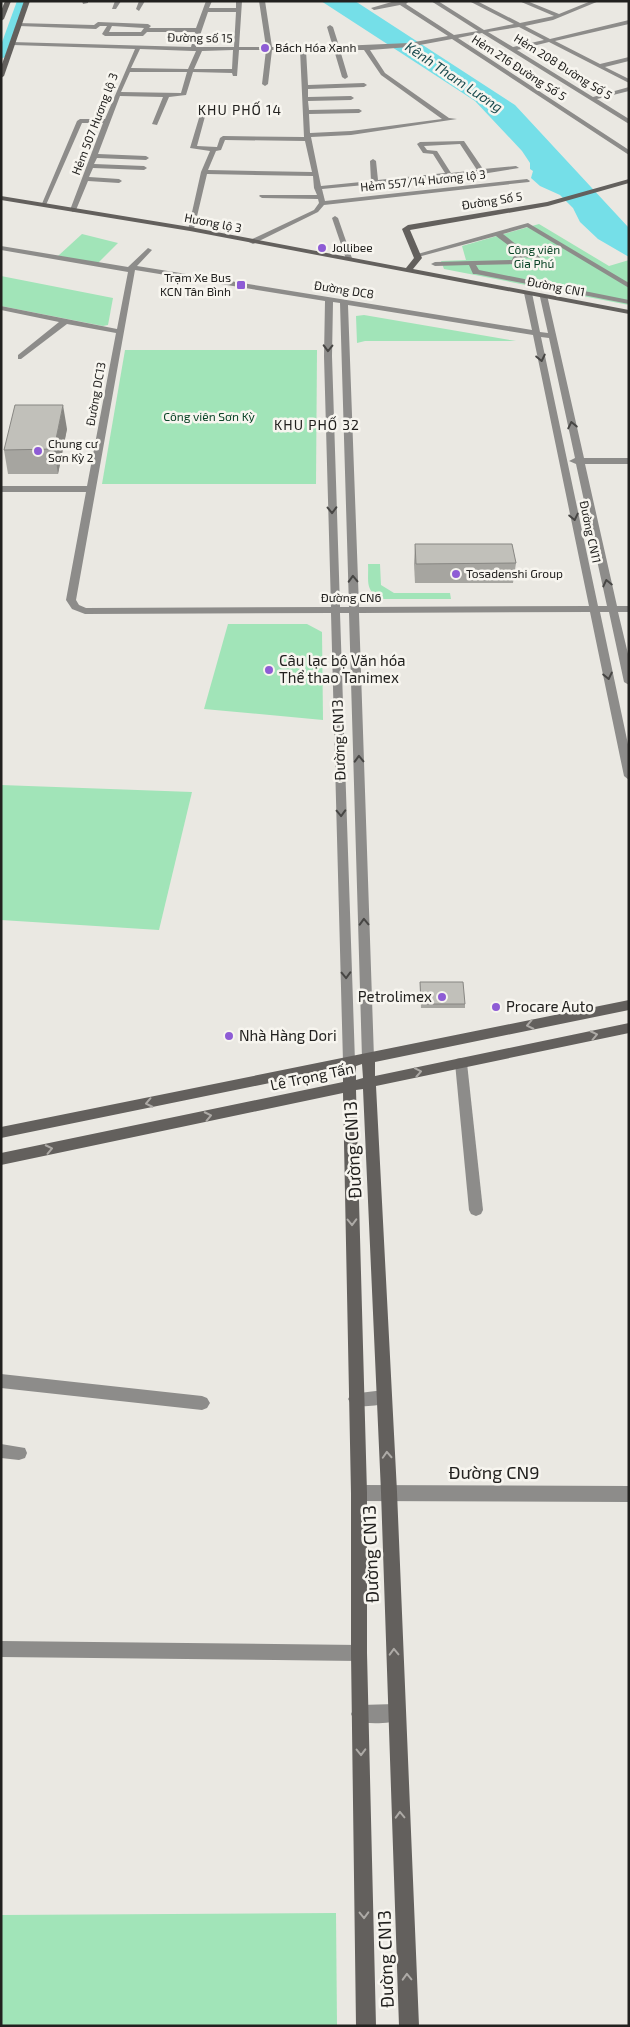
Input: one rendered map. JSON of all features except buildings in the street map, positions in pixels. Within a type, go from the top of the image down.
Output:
[{"type":"street","points":[[1,19],[3,9],[8,1]]},
{"type":"street","points":[[1,76],[26,1]]},
{"type":"street","points":[[114,8],[118,1]]},
{"type":"street","points":[[139,9],[142,1]]},
{"type":"street","points":[[118,94],[183,96],[197,49],[198,30],[209,1]]},
{"type":"street","points":[[127,70],[235,73],[239,1]]},
{"type":"street","points":[[262,1],[269,49],[264,84]]},
{"type":"street","points":[[374,8],[409,1]]},
{"type":"street","name":"Hẻm 208 Đường Số 5","points":[[434,1],[513,48],[629,122]]},
{"type":"street","points":[[472,1],[629,81]]},
{"type":"street","points":[[522,1],[558,16]]},
{"type":"street","points":[[452,37],[551,19],[596,1]]},
{"type":"street","name":"Hẻm 216 Đường Số 5","points":[[399,2],[629,153]]},
{"type":"street","points":[[206,10],[239,10]]},
{"type":"street","points":[[513,48],[629,22]]},
{"type":"street","points":[[19,24],[96,27],[98,24],[134,30]]},
{"type":"street","points":[[148,26],[143,34],[105,34],[109,27],[148,26]]},
{"type":"street","points":[[330,27],[345,77]]},
{"type":"street","points":[[146,30],[198,30]]},
{"type":"street","name":"Đường số 15","points":[[13,43],[168,49],[302,49],[386,47],[452,37]]},
{"type":"street","name":"Hẻm 507 Hương lộ 3","points":[[73,210],[92,166],[106,121],[138,48]]},
{"type":"street","points":[[204,110],[193,148],[219,149],[223,138],[308,137],[425,124],[451,119],[383,74],[366,48]]},
{"type":"street","points":[[165,56],[168,49]]},
{"type":"street","points":[[254,242],[316,211],[321,200],[314,174],[308,137],[302,49]]},
{"type":"street","points":[[600,66],[629,59]]},
{"type":"street","points":[[159,70],[162,63]]},
{"type":"street","points":[[306,87],[364,85]]},
{"type":"street","points":[[591,99],[629,89]]},
{"type":"street","points":[[155,124],[166,95]]},
{"type":"street","points":[[306,99],[351,98]]},
{"type":"street","points":[[306,112],[359,111]]},
{"type":"street","points":[[43,205],[80,120],[106,121]]},
{"type":"street","points":[[425,124],[430,130]]},
{"type":"street","points":[[436,136],[442,142]]},
{"type":"street","points":[[449,175],[435,152],[425,152],[420,144],[462,142],[482,172]]},
{"type":"street","points":[[190,229],[204,172],[214,149]]},
{"type":"street","points":[[95,156],[146,158]]},
{"type":"street","points":[[374,161],[375,183]]},
{"type":"street","points":[[92,166],[144,168]]},
{"type":"street","points":[[317,188],[516,168]]},
{"type":"street","points":[[204,172],[314,174]]},
{"type":"street","points":[[86,179],[120,181]]},
{"type":"street","name":"Hẻm 557/14 Hương lộ 3","points":[[262,196],[321,200],[527,181]]},
{"type":"street","name":"Đường Số 5","points":[[418,257],[406,229],[412,225],[548,204],[629,181]]},
{"type":"street","name":"Hương lộ 3","points":[[1,198],[190,229],[423,273]]},
{"type":"street","points":[[335,218],[350,259]]},
{"type":"street","points":[[408,270],[418,257],[528,225],[629,286]]},
{"type":"street","points":[[418,257],[434,264],[517,261],[529,265],[537,263],[538,259],[525,255],[497,233]]},
{"type":"street","points":[[461,244],[476,272],[629,302]]},
{"type":"street","name":"Đường DC8","points":[[1,248],[552,336]]},
{"type":"street","points":[[131,268],[148,250]]},
{"type":"street","points":[[517,261],[525,255]]},
{"type":"street","points":[[423,273],[434,264]]},
{"type":"street","points":[[529,265],[538,284]]},
{"type":"street","name":"Đường DC13","points":[[74,608],[71,600],[131,268]]},
{"type":"street","name":"Đường CN1","points":[[423,273],[629,312]]},
{"type":"street","name":"Đường CN11","points":[[528,294],[629,776]]},
{"type":"street","name":"Đường CN11","points":[[544,297],[629,682]]},
{"type":"street","name":"Đường CN13","points":[[329,299],[328,356],[349,1062],[366,2026]]},
{"type":"street","name":"Đường CN13","points":[[344,302],[368,1058],[389,1492],[409,2026]]},
{"type":"street","points":[[1,308],[120,332]]},
{"type":"street","points":[[21,357],[65,321]]},
{"type":"street","points":[[563,461],[629,461]]},
{"type":"street","points":[[1,489],[92,489]]},
{"type":"street","name":"Đường CN6","points":[[74,608],[86,611],[629,609]]},
{"type":"street","points":[[342,845],[362,845]]},
{"type":"street","name":"Lê Trọng Tấn","points":[[1,1132],[629,1004]]},
{"type":"street","name":"Lê Trọng Tấn","points":[[1,1159],[629,1028]]},
{"type":"street","points":[[461,1063],[476,1210]]},
{"type":"street","points":[[1,1381],[202,1403]]},
{"type":"street","points":[[356,1399],[384,1397]]},
{"type":"street","points":[[1,1451],[19,1453]]},
{"type":"street","name":"Đường CN9","points":[[358,1494],[389,1492],[629,1494]]},
{"type":"street","points":[[1,1649],[359,1653]]},
{"type":"street","points":[[360,1714],[396,1713]]},
{"type":"green space","name":"Công viên Gia Phú","points":[[539,224],[609,266],[629,260],[629,305],[444,269],[441,261],[466,260],[462,246]]},
{"type":"green space","points":[[82,234],[118,243],[98,263],[58,256]]},
{"type":"green space","points":[[1,276],[113,298],[108,325],[103,326],[1,306]]},
{"type":"green space","points":[[364,315],[516,341],[365,341],[357,343],[356,316]]},
{"type":"green space","name":"Công viên Sơn Kỳ","points":[[125,350],[317,350],[316,484],[102,484]]},
{"type":"green space","points":[[368,564],[380,564],[381,585],[394,593],[450,593],[451,599],[383,599],[370,589]]},
{"type":"green space","name":"Câu lạc bộ Văn hóa Thể thao Tanimex","points":[[228,624],[307,624],[322,632],[323,720],[204,709]]},
{"type":"green space","points":[[1,785],[192,792],[159,930],[1,920]]},
{"type":"green space","points":[[336,1913],[337,2026],[1,2026],[1,1915]]},
{"type":"water","name":"Kênh Tham Lương","points":[[321,1],[355,1],[515,105],[629,228],[629,257],[598,239],[580,222],[573,208],[560,195],[540,186],[531,178],[533,171],[530,169],[530,163],[522,151],[475,101]]},
{"type":"waterway","points":[[1,57],[21,1]]},
{"type":"place","name":"Bách Hóa Xanh","points":[[265,48]]},
{"type":"place","name":"Jollibee","points":[[322,248]]},
{"type":"place","name":"Trạm Xe Bus KCN Tân Bình","points":[[241,285]]},
{"type":"place","name":"Chung cư Sơn Kỳ 2","points":[[38,451]]},
{"type":"place","name":"Tosadenshi Group","points":[[456,574]]},
{"type":"place","name":"Câu lạc bộ Văn hóa Thể thao Tanimex","points":[[269,670]]},
{"type":"place","name":"Petrolimex","points":[[442,997]]},
{"type":"place","name":"Procare Auto","points":[[496,1007]]},
{"type":"place","name":"Nhà Hàng Dori","points":[[229,1036]]},
{"type":"district","name":"KHU PHỐ 14","points":[[240,110]]},
{"type":"district","name":"KHU PHỐ 32","points":[[317,425]]}]
